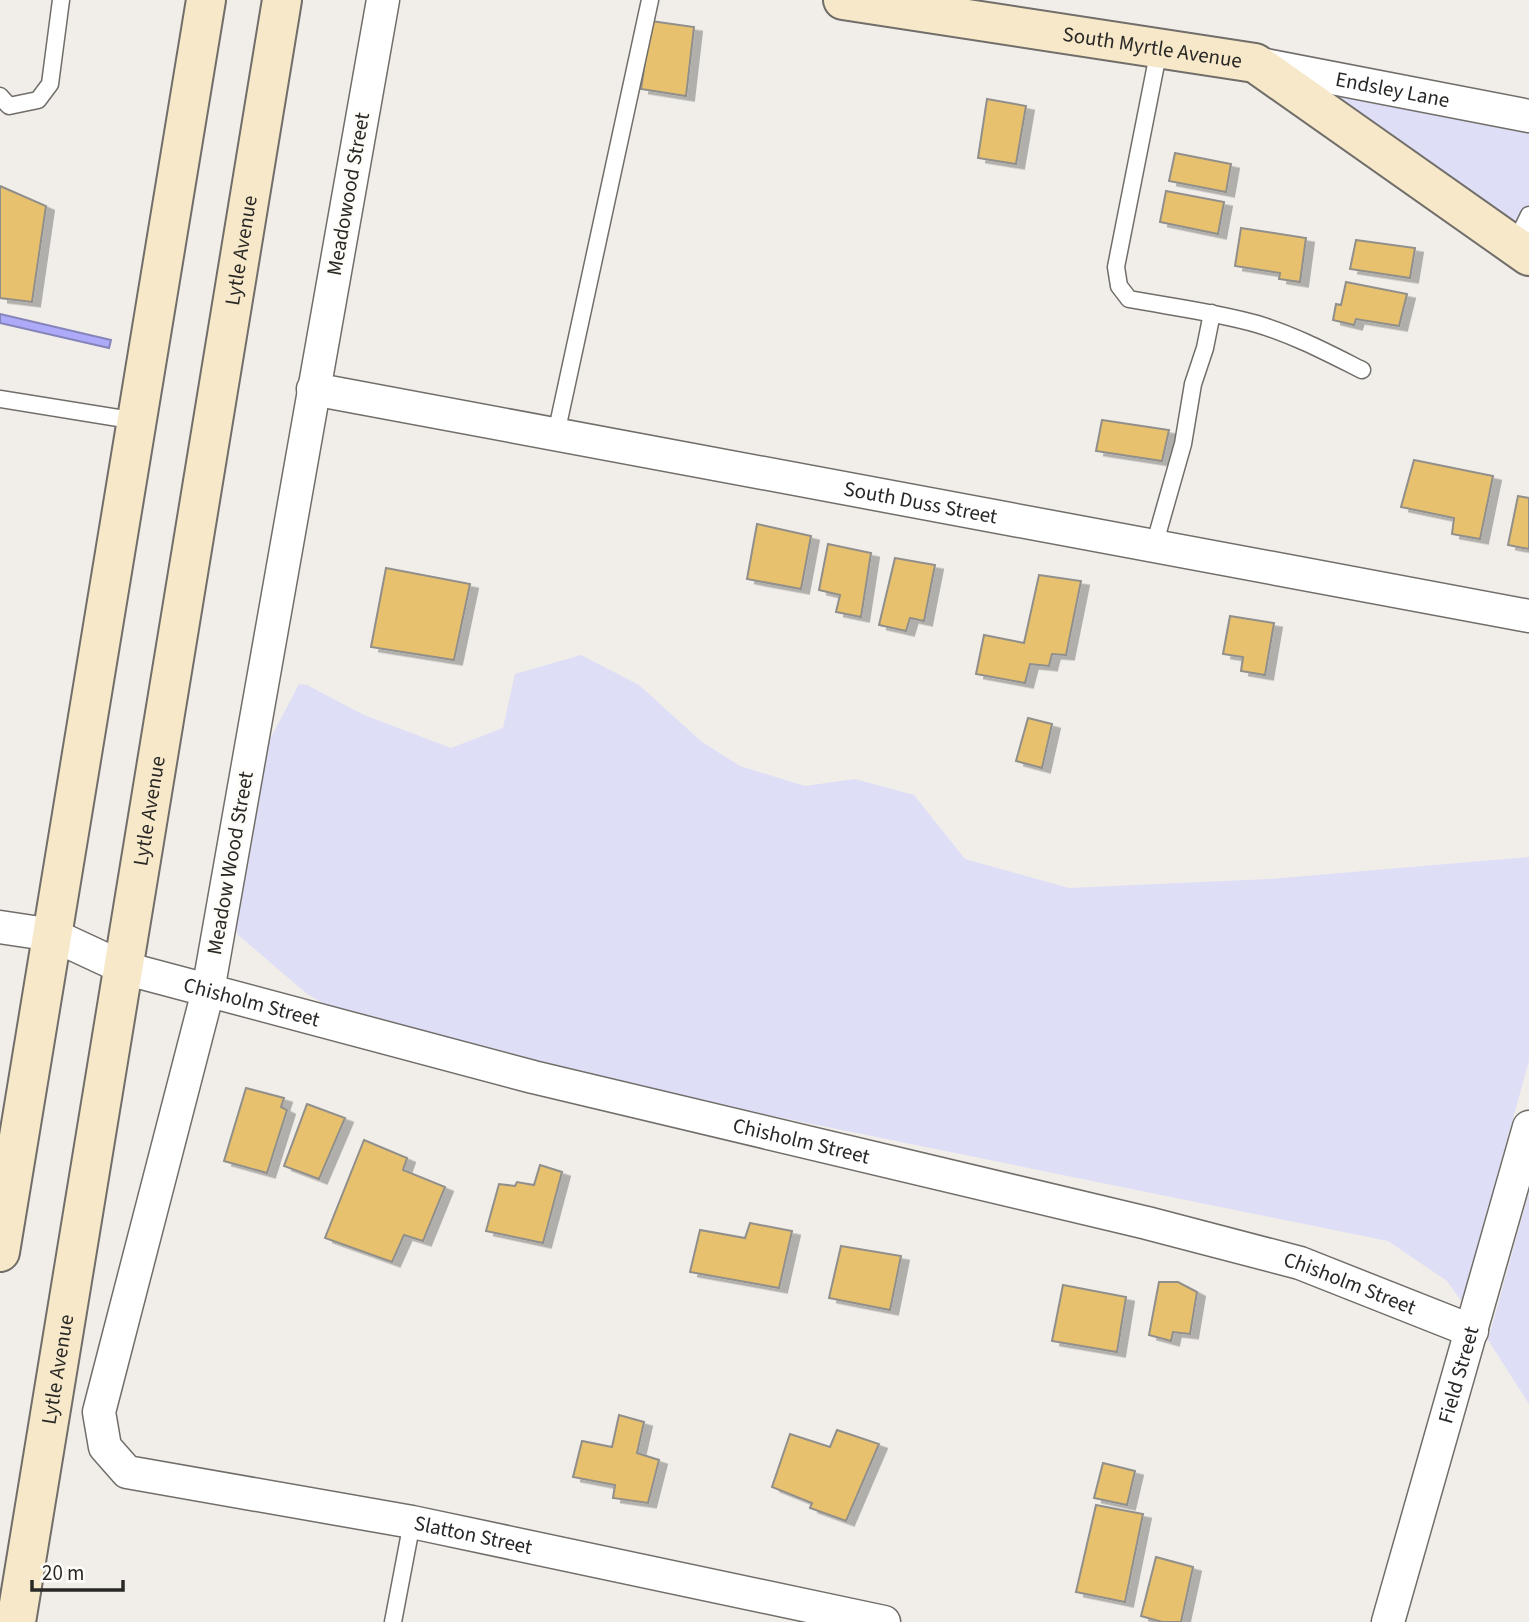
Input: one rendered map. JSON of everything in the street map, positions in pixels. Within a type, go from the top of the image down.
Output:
[{"type":"main road","points":[[0,1252],[206,0]]},
{"type":"main road","name":"Lytle Avenue","points":[[16,1622],[282,0]]},
{"type":"main road","name":"South Myrtle Avenue","points":[[843,0],[1255,63],[1524,239]]},
{"type":"street","name":"Meadowood Street","points":[[313,389],[383,0]]},
{"type":"street","name":"Endsley Lane","points":[[1255,63],[1529,116]]},
{"type":"street","name":"South Duss Street","points":[[313,389],[1529,616]]},
{"type":"street","name":"Meadow Wood Street","points":[[99,1412],[208,991],[313,389]]},
{"type":"street","name":"Chisholm Street","points":[[0,927],[53,935],[124,968],[533,1077],[1147,1223],[1300,1263],[1472,1331]]},
{"type":"street","name":"Field Street","points":[[1388,1622],[1529,1127]]},
{"type":"street","name":"Slatton Street","points":[[99,1412],[105,1447],[127,1472],[412,1522],[884,1622]]},
{"type":"lane","points":[[0,96],[9,106],[38,100],[50,84],[61,0]]},
{"type":"lane","points":[[556,434],[650,0]]},
{"type":"lane","points":[[1159,49],[1116,267],[1119,286],[1129,299],[1259,324],[1306,342],[1362,370]]},
{"type":"lane","points":[[1154,546],[1183,444],[1193,384],[1205,348],[1212,313]]},
{"type":"lane","points":[[0,399],[137,421]]},
{"type":"lane","points":[[393,1622],[412,1522]]},
{"type":"shaded area","points":[[1255,63],[1529,116],[1529,256]]},
{"type":"shaded area","points":[[581,655],[639,685],[702,742],[740,766],[805,786],[855,779],[914,795],[965,859],[1069,888],[1269,879],[1529,857],[1529,1061],[1462,1302],[1447,1281],[1388,1241],[738,1109],[535,1061],[330,1007],[307,994],[237,934],[269,741],[299,684],[307,685],[364,715],[451,748],[503,728],[515,674]]},
{"type":"shaded area","points":[[1529,1192],[1529,1404],[1488,1340]]},
{"type":"water","points":[[0,314],[111,340],[109,348],[0,323]]},
{"type":"building","points":[[651,21],[694,27],[686,96],[641,89]]},
{"type":"building","points":[[987,99],[1026,106],[1016,164],[978,158]]},
{"type":"building","points":[[1175,153],[1231,164],[1226,192],[1169,181]]},
{"type":"building","points":[[0,186],[46,206],[32,302],[0,298]]},
{"type":"building","points":[[1166,191],[1224,202],[1218,234],[1160,222]]},
{"type":"building","points":[[1241,228],[1306,238],[1300,282],[1279,279],[1280,273],[1235,266]]},
{"type":"building","points":[[1356,240],[1415,248],[1410,278],[1350,269]]},
{"type":"building","points":[[1346,282],[1407,294],[1399,326],[1356,319],[1354,325],[1333,320],[1336,304],[1341,305]]},
{"type":"building","points":[[1102,420],[1169,430],[1162,461],[1096,451]]},
{"type":"building","points":[[1414,460],[1493,476],[1480,539],[1452,534],[1454,518],[1401,507]]},
{"type":"building","points":[[1518,496],[1529,498],[1529,549],[1508,545]]},
{"type":"building","points":[[757,524],[811,536],[801,589],[747,579]]},
{"type":"building","points":[[828,544],[871,553],[861,617],[836,612],[840,595],[819,590]]},
{"type":"building","points":[[895,558],[935,565],[924,621],[910,618],[906,631],[879,625]]},
{"type":"building","points":[[386,568],[470,584],[454,660],[371,647]]},
{"type":"building","points":[[1039,575],[1081,581],[1066,655],[1052,654],[1049,666],[1030,664],[1025,683],[976,674],[984,635],[1024,643]]},
{"type":"building","points":[[1230,616],[1274,623],[1265,675],[1241,671],[1243,657],[1223,654]]},
{"type":"building","points":[[1028,718],[1052,724],[1042,768],[1016,761]]},
{"type":"building","points":[[246,1088],[284,1098],[281,1107],[287,1110],[267,1173],[224,1161]]},
{"type":"building","points":[[307,1104],[345,1118],[319,1179],[284,1166]]},
{"type":"building","points":[[364,1140],[407,1158],[403,1170],[445,1187],[423,1241],[404,1235],[392,1262],[325,1238]]},
{"type":"building","points":[[540,1165],[562,1172],[543,1243],[486,1231],[499,1184],[515,1186],[517,1182],[534,1185]]},
{"type":"building","points":[[750,1223],[792,1231],[779,1288],[690,1272],[700,1230],[745,1238]]},
{"type":"building","points":[[841,1246],[901,1256],[890,1310],[829,1298]]},
{"type":"building","points":[[1159,1282],[1178,1282],[1197,1292],[1190,1334],[1173,1332],[1171,1341],[1149,1335]]},
{"type":"building","points":[[1063,1285],[1126,1297],[1117,1352],[1052,1341]]},
{"type":"building","points":[[619,1415],[644,1422],[637,1453],[659,1460],[648,1503],[613,1498],[615,1485],[573,1477],[582,1441],[612,1447]]},
{"type":"building","points":[[837,1430],[879,1444],[846,1521],[810,1508],[812,1503],[772,1487],[790,1434],[830,1447]]},
{"type":"building","points":[[1103,1463],[1135,1471],[1127,1505],[1094,1498]]},
{"type":"building","points":[[1096,1505],[1143,1514],[1125,1602],[1076,1592]]},
{"type":"building","points":[[1156,1557],[1193,1567],[1181,1622],[1162,1622],[1141,1616]]}]
